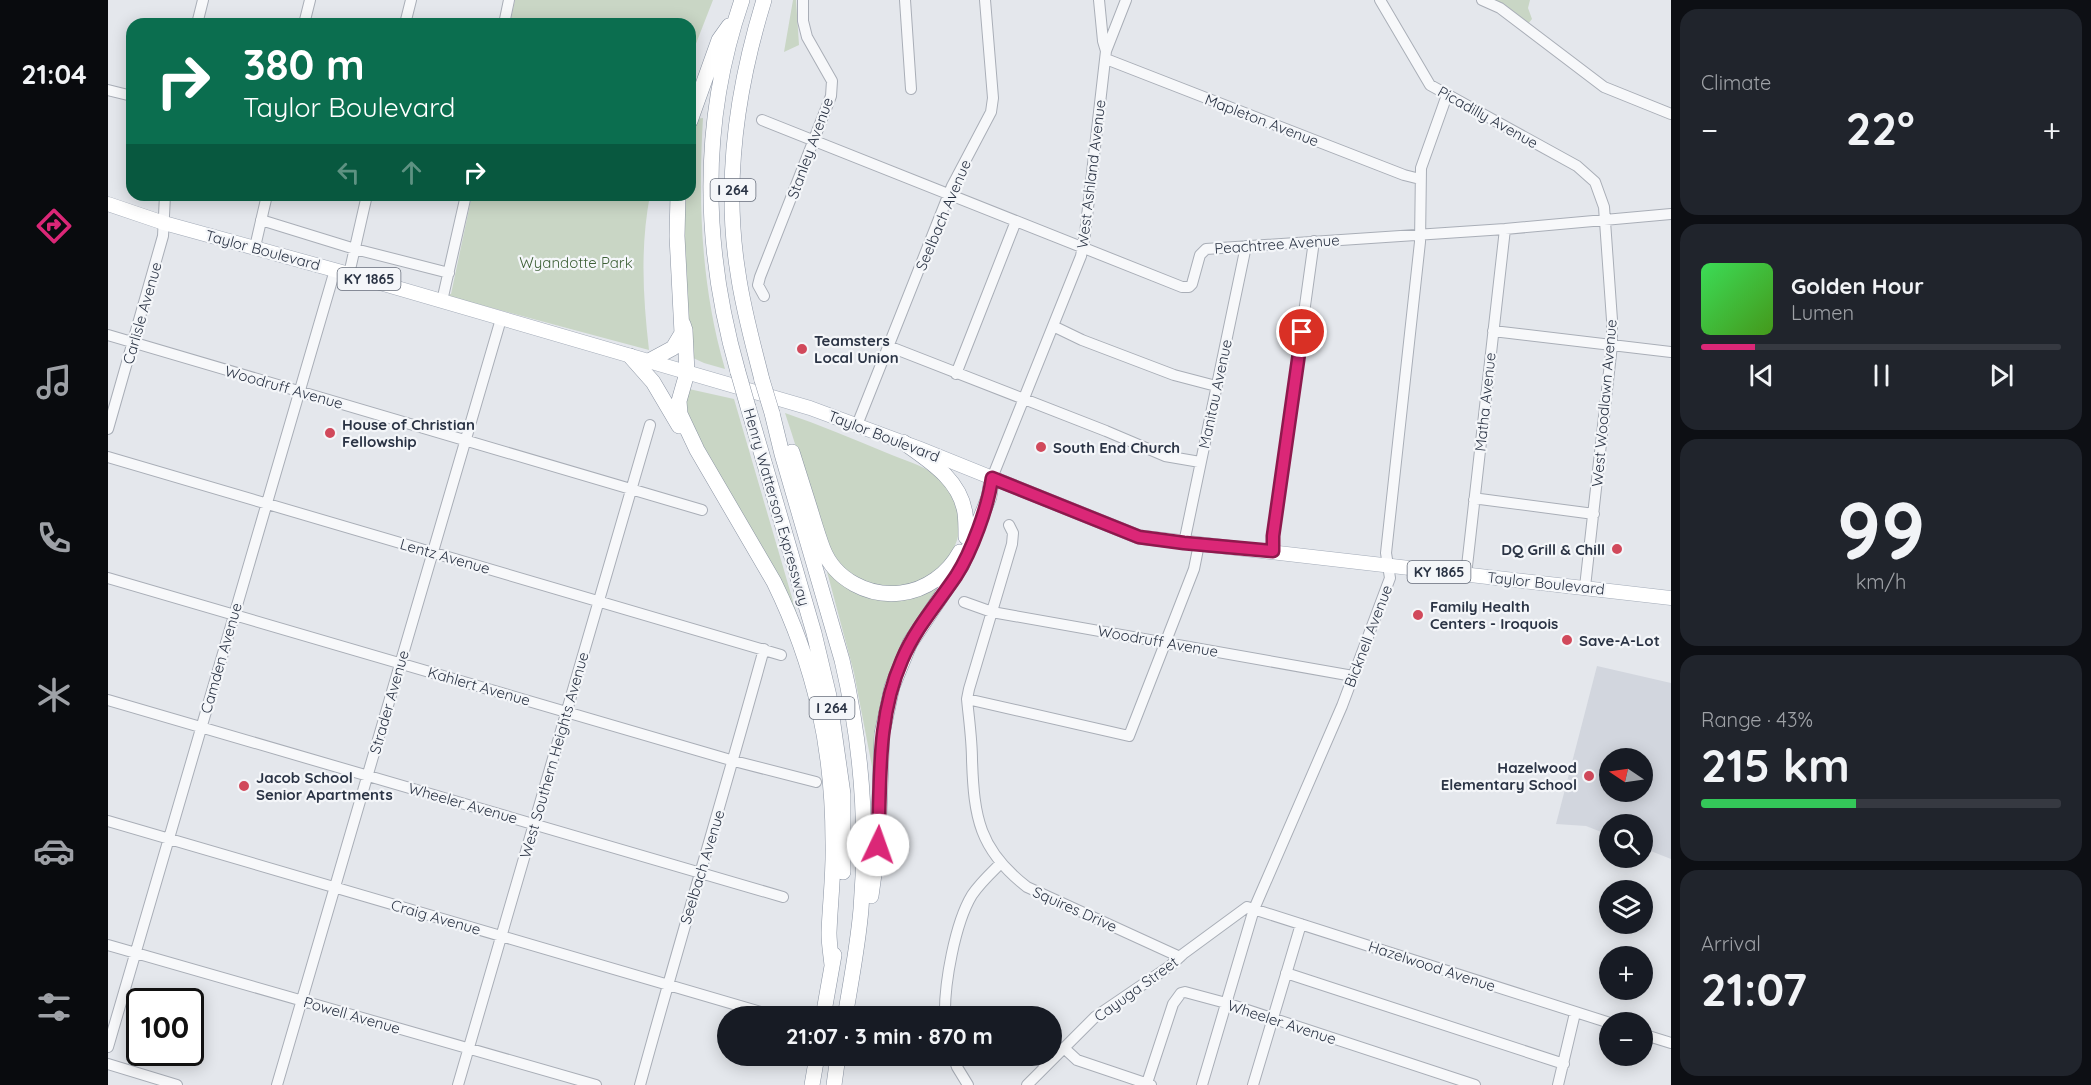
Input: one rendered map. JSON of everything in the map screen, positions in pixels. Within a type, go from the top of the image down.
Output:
[{"type":"highway","name":"Henry Watterson Expressway","points":[[742,0],[724,58],[712,133],[710,184],[712,239],[725,324],[814,633],[830,696],[835,729],[843,794],[844,838],[841,906],[825,1006]]},
{"type":"highway","name":"Henry Watterson Expressway","points":[[764,0],[751,44],[734,136],[732,186],[737,272],[746,320],[762,380],[839,651],[856,731],[862,778],[864,869],[857,951],[847,1006]]},
{"type":"highway","points":[[696,104],[719,40],[736,16]]},
{"type":"highway","points":[[647,362],[673,348],[682,333],[677,236],[678,201]]},
{"type":"highway","points":[[683,324],[687,374],[679,406],[680,414],[697,450],[774,582],[795,627],[813,683],[825,733],[831,783],[834,867],[829,934],[832,965]]},
{"type":"highway","points":[[630,356],[652,382],[688,441],[697,450]]},
{"type":"highway","points":[[772,413],[781,419],[823,549],[832,565],[852,582],[867,590],[885,594],[906,593],[925,586],[947,570],[955,560],[984,491],[992,478]]},
{"type":"highway","points":[[903,442],[938,467],[956,488],[965,512],[966,537]]},
{"type":"highway","points":[[857,951],[868,914],[876,868],[882,734],[892,687],[910,643],[962,565],[989,497],[992,478]]},
{"type":"highway","points":[[812,1085],[815,1066]]},
{"type":"highway","points":[[834,1085],[837,1066]]},
{"type":"main road","name":"Taylor Boulevard","points":[[108,204],[164,223],[350,274],[687,374],[800,405],[903,442],[1130,534],[1184,543],[1273,551],[1671,598]]},
{"type":"street","points":[[198,18],[203,0]]},
{"type":"street","points":[[306,18],[310,0]]},
{"type":"street","points":[[406,18],[411,0]]},
{"type":"street","points":[[506,18],[510,0]]},
{"type":"street","name":"Stanley Avenue","points":[[764,296],[758,285],[760,277],[831,96],[832,81],[807,37],[803,21],[803,0]]},
{"type":"street","points":[[905,0],[911,89]]},
{"type":"street","name":"Seelbach Avenue","points":[[857,425],[949,194],[993,106],[985,0]]},
{"type":"street","points":[[1099,0],[1106,55]]},
{"type":"street","name":"West Ashland Avenue","points":[[992,478],[1083,247],[1106,55],[1126,0]]},
{"type":"street","name":"Picadilly Avenue","points":[[1380,0],[1431,84],[1584,171],[1592,178],[1599,190],[1605,219]]},
{"type":"street","points":[[1482,0],[1500,8],[1604,87],[1671,114]]},
{"type":"street","name":"Mapleton Avenue","points":[[1106,55],[1404,175],[1420,178]]},
{"type":"street","points":[[108,90],[126,94]]},
{"type":"street","name":"Bicknell Avenue","points":[[1202,1085],[1254,909],[1323,750],[1390,578],[1386,553],[1421,234],[1421,168],[1447,95]]},
{"type":"street","name":"Peachtree Avenue","points":[[762,120],[1186,288],[1193,282],[1202,251],[1212,249],[1505,229],[1671,214]]},
{"type":"street","name":"Carlisle Avenue","points":[[108,429],[164,237],[165,201]]},
{"type":"street","points":[[255,247],[266,201]]},
{"type":"street","points":[[350,274],[366,201]]},
{"type":"street","points":[[442,301],[465,201]]},
{"type":"street","name":"West Woodlawn Avenue","points":[[1585,587],[1612,345],[1605,219]]},
{"type":"street","points":[[261,220],[355,249],[449,273]]},
{"type":"street","points":[[956,374],[1016,221]]},
{"type":"street","name":"Matha Avenue","points":[[1466,575],[1505,229]]},
{"type":"street","points":[[1273,551],[1273,536],[1314,241]]},
{"type":"street","name":"Manitau Avenue","points":[[1184,543],[1246,246]]},
{"type":"street","name":"Camden Avenue","points":[[108,1047],[335,270]]},
{"type":"street","name":"Strader Avenue","points":[[277,1085],[501,319]]},
{"type":"street","points":[[1053,326],[1082,340],[1174,375],[1216,386]]},
{"type":"street","points":[[1493,331],[1671,352]]},
{"type":"street","name":"Woodruff Avenue","points":[[108,335],[702,510]]},
{"type":"street","points":[[888,346],[1165,456],[1200,462]]},
{"type":"street","name":"West Southern Heights Avenue","points":[[458,1085],[650,425]]},
{"type":"street","name":"Lentz Avenue","points":[[108,457],[781,654]]},
{"type":"street","points":[[1474,500],[1521,503],[1594,514]]},
{"type":"street","points":[[1009,525],[1013,533],[1012,544],[967,699],[1129,736],[1194,569],[1199,544]]},
{"type":"street","name":"Kahlert Avenue","points":[[108,578],[734,761],[816,782]]},
{"type":"street","name":"Woodruff Avenue","points":[[964,602],[992,612],[1353,676]]},
{"type":"street","name":"Seelbach Avenue","points":[[640,1085],[764,649]]},
{"type":"street","name":"Squires Drive","points":[[967,699],[975,808],[982,833],[1001,863],[1014,877],[1039,894],[1180,957]]},
{"type":"street","name":"Wheeler Avenue","points":[[108,700],[783,897]]},
{"type":"street","name":"Craig Avenue","points":[[108,821],[741,1006]]},
{"type":"street","points":[[946,1006],[948,982],[963,914],[974,892],[1001,863]]},
{"type":"street","name":"Cayuga Street","points":[[1027,1085],[1095,1017],[1170,966],[1240,911],[1247,907],[1254,909]]},
{"type":"street","name":"Hazelwood Avenue","points":[[1254,909],[1599,1020]]},
{"type":"street","points":[[1253,1085],[1301,924]]},
{"type":"street","name":"Powell Avenue","points":[[108,945],[596,1085]]},
{"type":"street","points":[[1286,973],[1564,1064]]},
{"type":"street","name":"Wheeler Avenue","points":[[1150,1084],[1173,1004],[1178,996],[1185,992],[1273,1018],[1475,1085]]},
{"type":"street","points":[[1558,1085],[1575,1013]]},
{"type":"street","points":[[1653,1037],[1671,1043]]},
{"type":"street","points":[[1064,1048],[1077,1060],[1150,1084]]},
{"type":"street","points":[[108,1064],[177,1085]]},
{"type":"street","points":[[957,1066],[968,1085]]},
{"type":"shaded area","name":"Hazelwood Elementary School","points":[[1597,666],[1671,683],[1671,859],[1653,852],[1653,814],[1599,814],[1599,831],[1586,826],[1556,824]]},
{"type":"green space","points":[[515,0],[713,0],[696,44],[696,18],[511,18]]},
{"type":"green space","points":[[793,0],[796,0],[799,45],[784,52]]},
{"type":"green space","points":[[1492,0],[1530,0],[1528,8],[1532,19],[1527,25]]},
{"type":"green space","points":[[703,118],[701,213],[706,276],[725,369],[691,357],[682,221],[683,201],[696,201],[696,119]]},
{"type":"green space","name":"Wyandotte Park","points":[[471,201],[649,201],[643,272],[649,350],[451,297],[449,294],[451,294]]},
{"type":"green space","points":[[689,389],[734,399],[800,625],[768,560],[686,415],[684,407]]},
{"type":"green space","points":[[785,413],[913,463],[937,476],[954,496],[960,518],[957,539],[948,559],[932,575],[912,585],[889,587],[865,581],[845,570],[832,552],[823,533]]},
{"type":"green space","points":[[825,564],[850,588],[936,589],[936,595],[912,632],[875,782],[854,673]]},
{"type":"place","name":"Teamsters Local Union","points":[[802,349]]},
{"type":"place","name":"House of Christian Fellowship","points":[[330,433]]},
{"type":"place","name":"South End Church","points":[[1041,447]]},
{"type":"place","name":"DQ Grill & Chill","points":[[1617,549]]},
{"type":"place","name":"Family Health Centers - Iroquois","points":[[1418,615]]},
{"type":"place","name":"Save-A-Lot","points":[[1567,640]]},
{"type":"place","name":"Hazelwood Elementary School","points":[[1589,776]]},
{"type":"place","name":"Jacob School Senior Apartments","points":[[244,786]]},
{"type":"route","points":[[878,845],[882,734],[892,687],[910,643],[962,565],[983,515],[992,478],[1139,537],[1273,551],[1273,536],[1302,332]]}]
